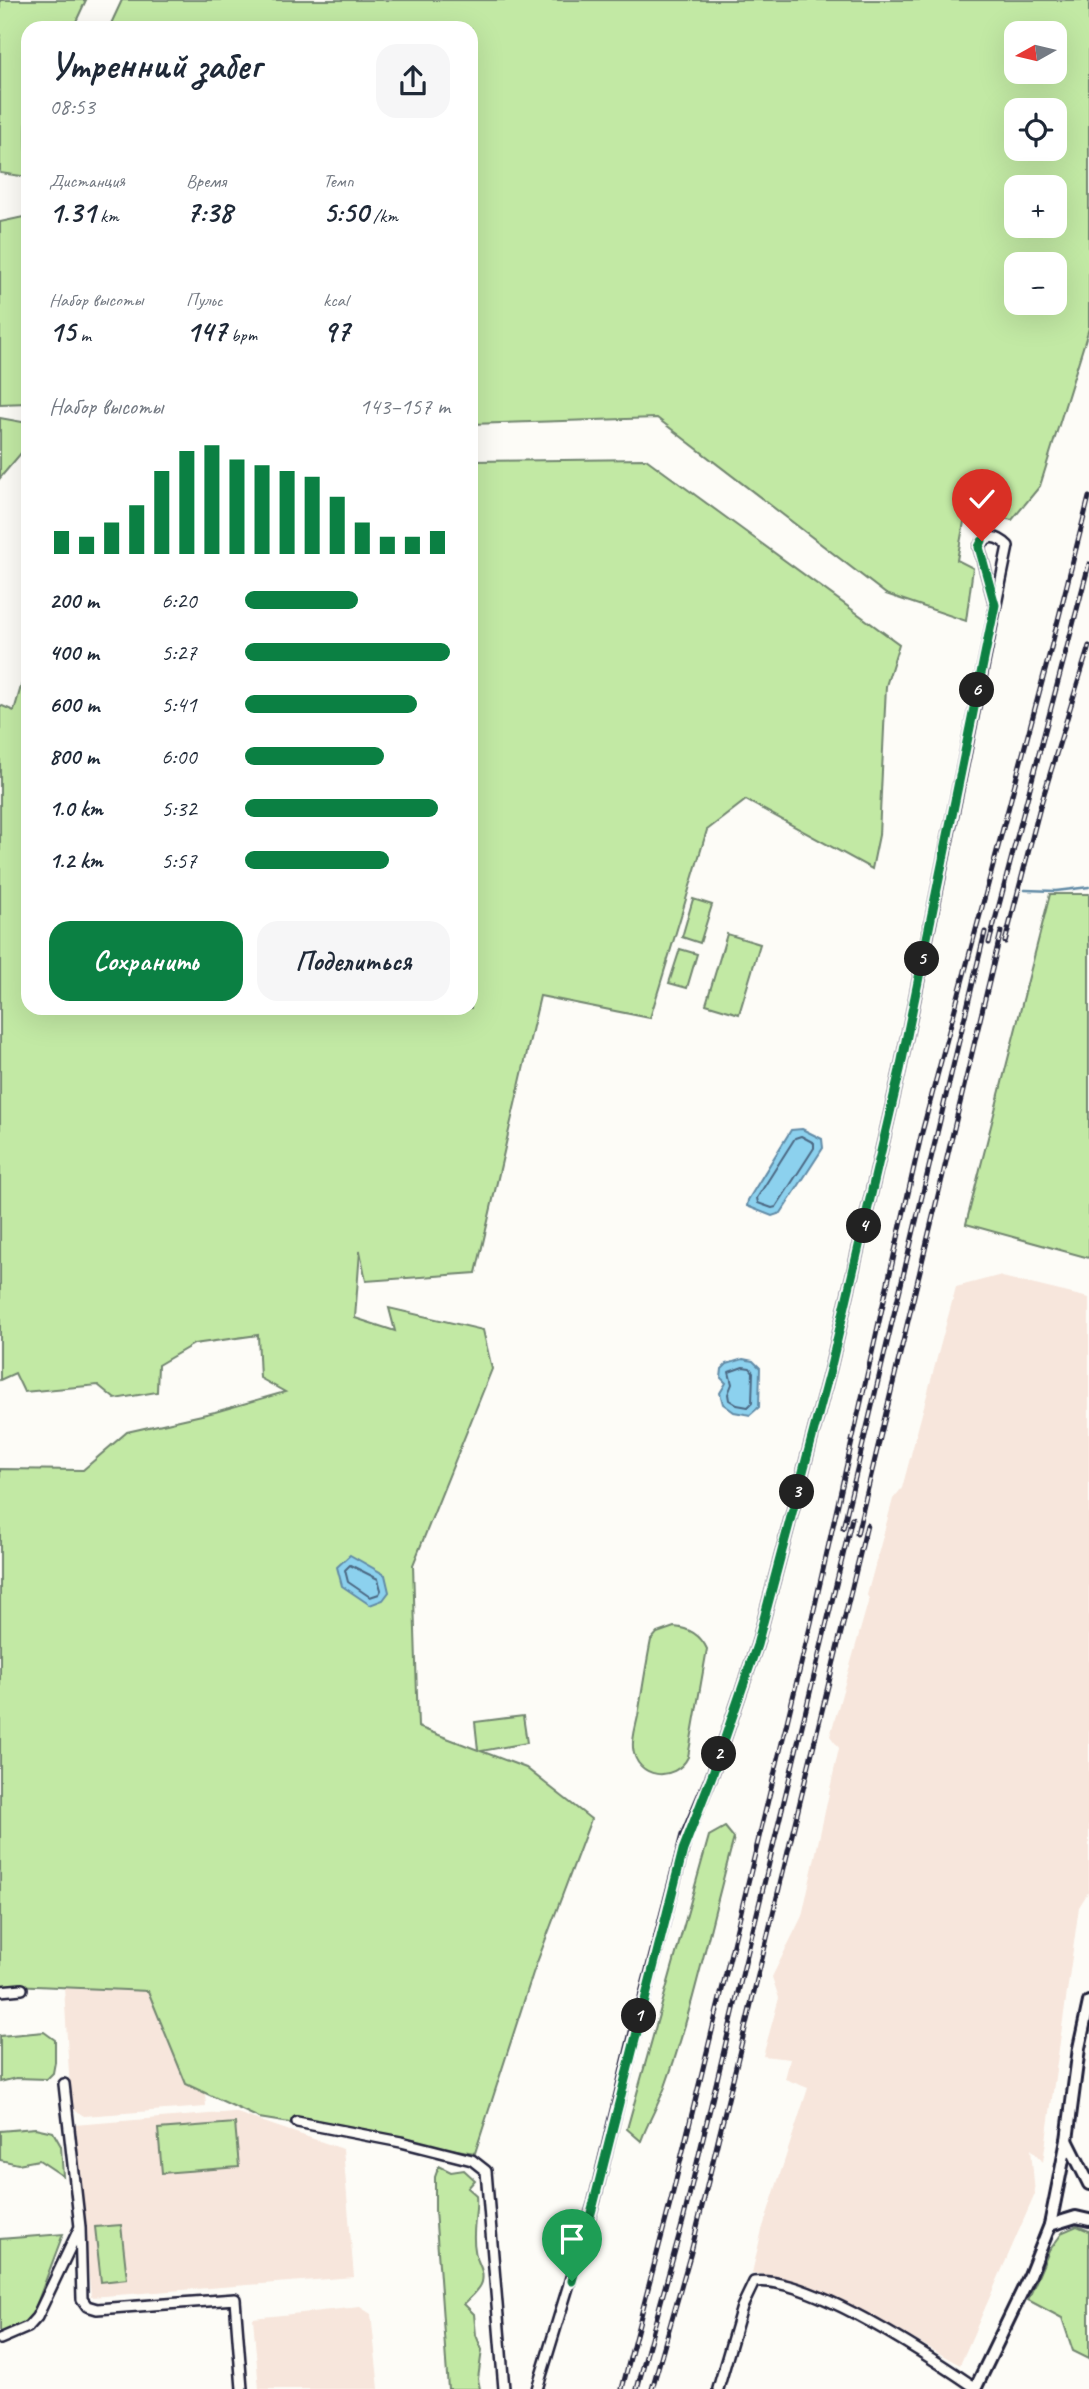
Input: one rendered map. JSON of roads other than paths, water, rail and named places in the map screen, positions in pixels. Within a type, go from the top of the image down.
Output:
[{"type":"street","points":[[537,2389],[594,2202],[686,1837],[713,1773],[760,1638],[831,1366],[891,1104],[1008,545],[1001,538],[991,537],[982,541],[979,547],[995,605]]},
{"type":"street","points":[[0,1991],[22,1989]]},
{"type":"street","points":[[718,2389],[742,2307],[754,2282],[767,2281],[790,2285],[823,2297],[880,2328],[976,2389],[1030,2275],[1050,2225],[1089,2002]]},
{"type":"street","points":[[64,2084],[80,2227],[82,2299],[87,2306],[97,2309],[235,2299],[242,2389]]},
{"type":"street","points":[[297,2122],[401,2142],[472,2160],[486,2171],[504,2389]]},
{"type":"street","points":[[1066,2140],[1089,2184]]},
{"type":"street","points":[[1050,2225],[1076,2217],[1089,2220]]},
{"type":"street","points":[[0,2339],[28,2327],[37,2317],[80,2227]]},
{"type":"water","points":[[802,1129],[822,1139],[823,1148],[781,1213],[772,1216],[747,1206],[748,1200],[791,1130]]},
{"type":"water","points":[[743,1359],[753,1361],[760,1368],[759,1407],[750,1415],[734,1412],[723,1404],[720,1393],[726,1383],[721,1378],[722,1369],[727,1364]]},
{"type":"water","points":[[350,1555],[385,1575],[389,1592],[383,1600],[370,1605],[342,1586],[337,1567]]},
{"type":"waterway","points":[[1025,890],[1056,891],[1089,887]]},
{"type":"railway","points":[[622,2389],[671,2200],[811,1623],[921,1136],[1089,497]]},
{"type":"railway","points":[[989,943],[1089,564]]},
{"type":"railway","points":[[1005,942],[1040,807],[1089,646]]},
{"type":"railway","points":[[843,1528],[985,932]]},
{"type":"railway","points":[[857,1534],[1001,932]]},
{"type":"railway","points":[[637,2389],[683,2221],[852,1518]]},
{"type":"railway","points":[[652,2389],[691,2252],[867,1525]]}]
